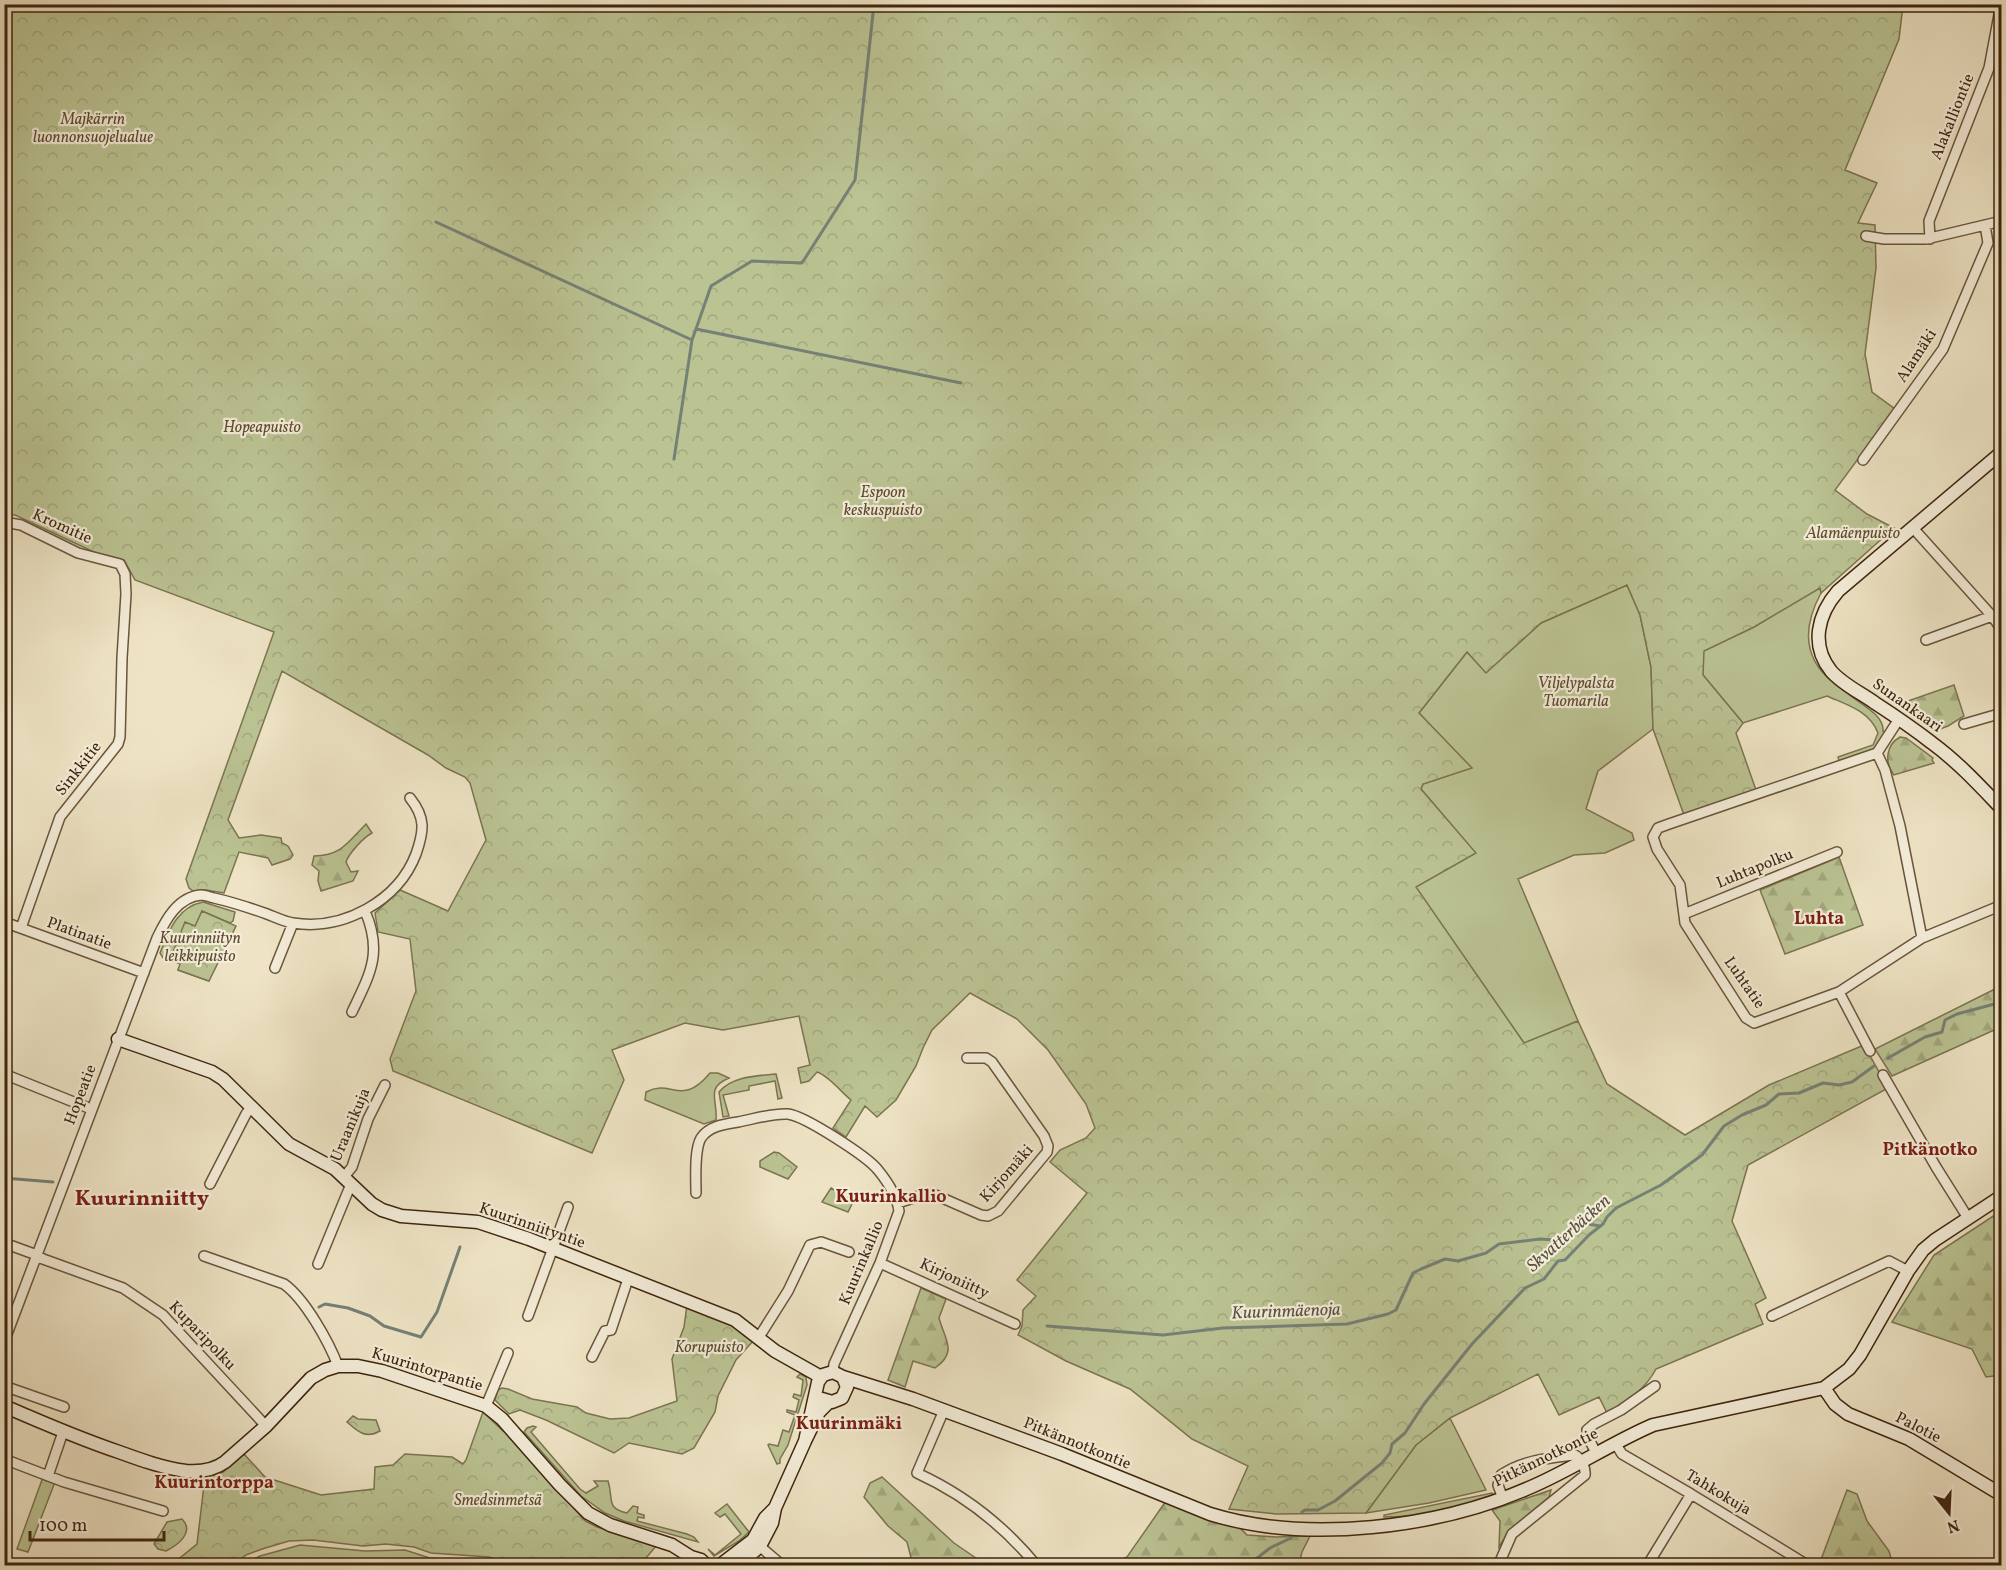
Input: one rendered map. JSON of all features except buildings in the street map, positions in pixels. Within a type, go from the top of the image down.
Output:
[{"type":"street","name":"Alakalliontie","points":[[1930,239],[1929,221],[1989,68],[2001,4]]},
{"type":"street","points":[[1866,236],[1884,239],[1930,239],[2001,221]]},
{"type":"street","name":"Alamäki","points":[[1863,460],[1943,349],[1988,243],[1985,225]]},
{"type":"street","points":[[2001,452],[1913,528],[1992,616],[2001,630]]},
{"type":"street","name":"Kromitie","points":[[4,522],[21,525],[78,553],[106,561]]},
{"type":"street","name":"Sunankaari","points":[[1913,528],[1828,602],[1821,618],[1820,644],[1823,657],[1831,670],[1842,680],[1946,753],[2001,809]]},
{"type":"street","name":"Sinkkitie","points":[[21,928],[60,817],[118,744],[120,737],[125,574],[120,564],[106,561]]},
{"type":"street","points":[[1926,640],[1992,616]]},
{"type":"street","points":[[1964,724],[2001,713]]},
{"type":"street","points":[[1899,720],[1877,753],[1885,770],[1900,826],[1922,938]]},
{"type":"street","name":"Luhtatie","points":[[1877,753],[1658,828],[1653,837],[1657,849],[1680,885],[1685,923],[1746,1018],[1754,1023],[1839,992],[1922,938],[2001,905]]},
{"type":"street","points":[[275,968],[293,924],[336,921],[365,911],[394,887],[412,864],[423,827],[418,808],[410,798]]},
{"type":"street","name":"Luhtapolku","points":[[1684,914],[1837,852]]},
{"type":"street","name":"Hopeatie","points":[[4,1342],[91,1109],[166,918],[177,906],[188,899],[202,895],[221,899],[293,924]]},
{"type":"street","points":[[352,1012],[374,961],[373,930],[365,911]]},
{"type":"street","name":"Platinatie","points":[[4,922],[144,973]]},
{"type":"street","points":[[1839,992],[1870,1051]]},
{"type":"street","name":"Kuurinniityntie","points":[[118,1039],[212,1072],[232,1087],[289,1144],[325,1163],[348,1180],[372,1204],[393,1215],[478,1222],[552,1249],[735,1320],[775,1351],[828,1378]]},
{"type":"street","name":"Kirjomäki","points":[[898,1203],[925,1194],[933,1194],[981,1215],[992,1215],[998,1211],[1047,1152],[1048,1146],[1044,1136],[999,1069],[986,1058],[967,1058]]},
{"type":"street","points":[[4,1074],[91,1109]]},
{"type":"street","points":[[1883,1075],[1968,1218]]},
{"type":"street","name":"Uraanikuja","points":[[318,1264],[374,1103],[385,1085]]},
{"type":"street","points":[[210,1184],[252,1106]]},
{"type":"street","name":"Kuurinkallio","points":[[696,1193],[698,1145],[707,1131],[720,1125],[789,1114],[802,1118],[835,1138],[877,1168],[898,1203],[898,1218],[828,1378]]},
{"type":"street","name":"Pitkännotkontie","points":[[828,1378],[890,1391],[1062,1454],[1210,1514],[1248,1524],[1319,1529],[1365,1527],[1422,1520],[1503,1499],[1533,1487],[1643,1429],[1670,1420],[1824,1389],[1849,1369],[1860,1355],[1908,1271],[1923,1250],[2001,1196]]},
{"type":"street","points":[[528,1316],[568,1207]]},
{"type":"street","points":[[759,1337],[788,1291],[810,1245],[821,1242],[849,1252]]},
{"type":"street","name":"Kuparipolku","points":[[4,1243],[123,1288],[163,1315],[266,1426]]},
{"type":"street","points":[[204,1256],[284,1284],[292,1290],[324,1336],[339,1366]]},
{"type":"street","points":[[1772,1316],[1889,1261],[1908,1271]]},
{"type":"street","name":"Kirjoniitty","points":[[880,1263],[1015,1324]]},
{"type":"street","points":[[592,1357],[605,1331],[611,1330],[628,1279]]},
{"type":"street","points":[[486,1406],[508,1353]]},
{"type":"street","name":"Kuurintorpantie","points":[[4,1406],[63,1432],[160,1466],[186,1471],[201,1471],[220,1466],[225,1462],[266,1426],[311,1378],[339,1366],[358,1366],[382,1371],[486,1406],[502,1419],[588,1513],[610,1525],[672,1545],[691,1561],[701,1560],[707,1566]]},
{"type":"street","points":[[828,1378],[846,1384],[846,1393],[838,1401],[829,1402],[819,1396],[828,1378]]},
{"type":"street","points":[[805,1441],[828,1378]]},
{"type":"street","points":[[4,1386],[64,1407]]},
{"type":"street","points":[[1596,1454],[1587,1430],[1655,1386]]},
{"type":"street","name":"Palotie","points":[[1824,1389],[1835,1404],[1848,1414],[1909,1439],[2001,1495]]},
{"type":"street","name":"Pitkännotkontie","points":[[846,1393],[890,1391]]},
{"type":"street","points":[[738,1566],[756,1543],[765,1518],[775,1508],[819,1412],[829,1402]]},
{"type":"street","points":[[944,1410],[917,1473],[963,1497],[1023,1548],[1038,1566]]},
{"type":"street","points":[[48,1476],[63,1432]]},
{"type":"street","name":"Tahkokuja","points":[[1615,1443],[1622,1454],[1809,1566]]},
{"type":"street","points":[[1498,1566],[1512,1534],[1586,1472],[1577,1456],[1534,1460],[1501,1475],[1498,1480],[1503,1499]]},
{"type":"street","points":[[4,1459],[48,1476],[163,1511]]},
{"type":"street","points":[[1647,1566],[1692,1494]]},
{"type":"street","points":[[719,1566],[756,1543]]},
{"type":"street","points":[[756,1543],[783,1566]]},
{"type":"green space","name":"Espoon keskuspuisto","points":[[4,5],[1903,5],[1899,39],[1845,170],[1877,183],[1858,223],[1875,225],[1876,268],[1865,354],[1872,392],[1895,409],[1835,490],[1867,514],[1894,528],[1821,593],[1820,588],[1754,627],[1704,651],[1703,675],[1743,723],[1736,733],[1756,790],[1684,815],[1653,729],[1651,667],[1640,615],[1627,585],[1541,623],[1486,673],[1467,652],[1419,713],[1472,768],[1423,784],[1421,789],[1476,853],[1416,887],[1524,1043],[1578,1021],[1607,1084],[1685,1135],[1769,1085],[1864,1045],[1888,1088],[1748,1165],[1732,1221],[1766,1298],[1755,1304],[1763,1324],[1656,1369],[1641,1389],[1607,1413],[1599,1397],[1559,1415],[1538,1374],[1450,1418],[1416,1445],[1366,1513],[1276,1514],[1229,1509],[1248,1466],[1192,1439],[1130,1389],[1066,1361],[1018,1335],[1022,1326],[1023,1310],[1036,1296],[1017,1280],[1087,1193],[1050,1162],[1060,1150],[1086,1138],[1095,1128],[1086,1104],[1048,1050],[1017,1019],[970,993],[932,1030],[916,1066],[896,1100],[877,1117],[865,1106],[846,1137],[833,1128],[851,1100],[830,1080],[817,1072],[809,1081],[801,1083],[798,1068],[810,1065],[799,1016],[723,1030],[685,1023],[612,1050],[624,1080],[592,1153],[393,1071],[390,1059],[416,991],[410,939],[378,932],[375,913],[400,890],[448,911],[486,840],[470,783],[465,777],[282,671],[228,820],[239,838],[261,835],[281,838],[282,843],[288,846],[293,855],[290,859],[272,865],[268,858],[239,852],[224,893],[206,890],[193,891],[189,888],[186,879],[274,632],[135,580],[124,560],[96,553],[15,515],[5,515]]},
{"type":"green space","name":"Viljelypalsta Tuomarila","points":[[1627,585],[1640,615],[1651,667],[1653,729],[1598,771],[1586,809],[1632,833],[1634,840],[1605,853],[1574,855],[1518,879],[1578,1021],[1524,1043],[1415,887],[1475,853],[1421,789],[1423,784],[1471,768],[1419,713],[1467,652],[1486,672],[1541,623]]},
{"type":"green space","points":[[1820,587],[1821,593],[1809,624],[1810,649],[1819,668],[1834,684],[1868,708],[1879,719],[1886,733],[1873,750],[1839,761],[1838,757],[1873,745],[1878,733],[1864,714],[1827,696],[1743,723],[1703,675],[1703,651],[1754,627]]},
{"type":"green space","points":[[1954,685],[1964,716],[1948,726],[1935,731],[1901,707],[1902,703]]},
{"type":"green space","points":[[1900,737],[1906,738],[1933,758],[1934,763],[1894,775],[1889,765],[1888,754],[1892,744]]},
{"type":"green space","points":[[366,824],[372,833],[357,846],[346,862],[351,872],[358,871],[353,881],[321,891],[318,881],[319,871],[312,865],[314,856],[331,853],[343,847]]},
{"type":"green space","points":[[1839,857],[1863,925],[1785,954],[1760,890]]},
{"type":"green space","points":[[203,902],[235,912],[233,921],[230,923],[202,911],[181,961],[209,981],[178,970],[181,964],[163,958],[160,953],[180,915],[194,905]]},
{"type":"green space","name":"Kuurinniityn leikkipuisto","points":[[202,911],[236,926],[209,981],[178,970],[181,961],[171,957],[185,922],[195,926]]},
{"type":"green space","points":[[2001,986],[2001,1027],[1892,1076],[1875,1049]]},
{"type":"green space","points":[[710,1073],[718,1073],[729,1078],[715,1090],[716,1120],[704,1124],[645,1100],[646,1092],[655,1089],[684,1091],[691,1089]]},
{"type":"green space","points":[[776,1074],[782,1098],[778,1099],[775,1081],[749,1086],[749,1090],[723,1095],[729,1116],[723,1117],[719,1092],[724,1087],[745,1078]]},
{"type":"green space","points":[[774,1152],[779,1153],[797,1167],[788,1179],[760,1167],[760,1161]]},
{"type":"green space","points":[[831,1188],[853,1202],[848,1212],[822,1202]]},
{"type":"green space","points":[[2001,1211],[2001,1375],[1986,1377],[1972,1349],[1892,1322],[1934,1255]]},
{"type":"green space","points":[[921,1288],[946,1299],[939,1318],[948,1351],[946,1357],[935,1368],[913,1361],[905,1387],[888,1380]]},
{"type":"green space","name":"Korupuisto","points":[[687,1305],[721,1318],[754,1340],[736,1360],[718,1396],[715,1412],[694,1448],[682,1454],[629,1443],[614,1453],[520,1410],[509,1414],[495,1400],[498,1390],[502,1388],[532,1399],[577,1407],[586,1413],[610,1419],[629,1418],[677,1401],[672,1359],[684,1327]]},
{"type":"green space","points":[[800,1374],[806,1377],[807,1385],[788,1445],[780,1463],[777,1464],[768,1445],[778,1446],[783,1430],[789,1432],[795,1415],[787,1410],[796,1412],[799,1400],[793,1397],[794,1394],[801,1396],[803,1380],[797,1377]]},
{"type":"green space","name":"Smedsinmetsä","points":[[483,1412],[503,1431],[506,1430],[585,1521],[597,1527],[657,1545],[640,1565],[569,1566],[560,1563],[560,1565],[519,1566],[489,1557],[431,1553],[414,1547],[386,1544],[363,1546],[313,1540],[289,1541],[262,1549],[246,1555],[233,1565],[170,1566],[197,1544],[205,1477],[223,1472],[244,1454],[265,1477],[321,1495],[374,1489],[375,1467],[393,1465],[405,1454],[452,1457],[463,1464]]},
{"type":"green space","points":[[353,1416],[358,1419],[376,1420],[380,1431],[366,1434],[359,1431],[347,1422]]},
{"type":"green space","points":[[1450,1418],[1486,1490],[1429,1503],[1366,1513],[1416,1445]]},
{"type":"green space","points":[[533,1426],[536,1427],[531,1432],[580,1489],[586,1493],[598,1486],[594,1481],[608,1481],[613,1505],[620,1511],[627,1513],[633,1506],[638,1507],[637,1513],[644,1515],[644,1518],[638,1517],[637,1521],[687,1534],[698,1542],[624,1521],[605,1513],[581,1496],[524,1432]]},
{"type":"green space","points":[[43,1477],[55,1482],[28,1552],[17,1549]]},
{"type":"green space","points":[[882,1477],[954,1543],[986,1565],[913,1565],[907,1542],[888,1526],[864,1497],[870,1483]]},
{"type":"green space","points":[[1551,1490],[1549,1497],[1509,1531],[1499,1547],[1500,1521],[1492,1510]]},
{"type":"green space","points":[[1847,1490],[1857,1494],[1867,1521],[1889,1551],[1893,1565],[1819,1565]]},
{"type":"green space","points":[[1492,1493],[1494,1496],[1491,1498],[1420,1516],[1384,1517],[1384,1515]]},
{"type":"green space","points":[[1166,1501],[1241,1529],[1247,1535],[1310,1536],[1302,1552],[1299,1565],[1108,1566],[1127,1557]]},
{"type":"green space","points":[[727,1504],[749,1532],[714,1556],[708,1549],[715,1555],[741,1534],[725,1514],[720,1517],[715,1513]]},
{"type":"green space","points":[[182,1519],[187,1529],[183,1538],[166,1551],[158,1549],[154,1544],[167,1522]]},
{"type":"green space","points":[[300,1545],[365,1551],[405,1550],[430,1558],[500,1565],[241,1566],[260,1556]]},
{"type":"waterway","points":[[696,329],[711,286],[752,261],[802,263],[855,180],[874,4]]},
{"type":"waterway","points":[[436,222],[692,340],[696,329],[961,383]]},
{"type":"waterway","points":[[674,459],[692,340]]},
{"type":"waterway","name":"Skvatterbäcken","points":[[1888,1058],[1925,1037],[1942,1032],[1945,1020],[1957,1014],[2002,1002]]},
{"type":"waterway","name":"Skvatterbäcken","points":[[1302,1512],[1318,1510],[1335,1501],[1382,1463],[1390,1453],[1392,1444],[1405,1433],[1424,1404],[1472,1344],[1525,1288],[1544,1279],[1558,1261],[1565,1260],[1603,1224],[1616,1208],[1661,1185],[1702,1155],[1724,1126],[1766,1105],[1779,1094],[1799,1093],[1823,1083],[1839,1085],[1852,1082],[1874,1066]]},
{"type":"waterway","points":[[4,1178],[53,1182]]},
{"type":"waterway","name":"Kuurinmäenoja","points":[[1047,1326],[1163,1335],[1223,1328],[1347,1324],[1396,1310],[1413,1273],[1445,1259],[1458,1261],[1486,1253],[1499,1244],[1540,1239],[1556,1240],[1588,1224],[1600,1226]]},
{"type":"waterway","points":[[319,1307],[325,1304],[348,1308],[370,1316],[384,1326],[421,1337],[437,1312],[460,1247]]},
{"type":"waterway","name":"Skvatterbäcken","points":[[1247,1566],[1270,1548],[1291,1538]]},
{"type":"district","name":"Luhta","points":[[1819,919]]},
{"type":"district","name":"Pitkänotko","points":[[1930,1150]]},
{"type":"district","name":"Kuurinkallio","points":[[891,1197]]},
{"type":"district","name":"Kuurinniitty","points":[[142,1199]]},
{"type":"district","name":"Kuurinmäki","points":[[849,1424]]},
{"type":"district","name":"Kuurintorppa","points":[[214,1483]]},
{"type":"park label","name":"Majkärrin luonnonsuojelualue","points":[[93,129]]},
{"type":"park label","name":"Hopeapuisto","points":[[262,428]]},
{"type":"park label","name":"Alamäenpuisto","points":[[1853,534]]}]
